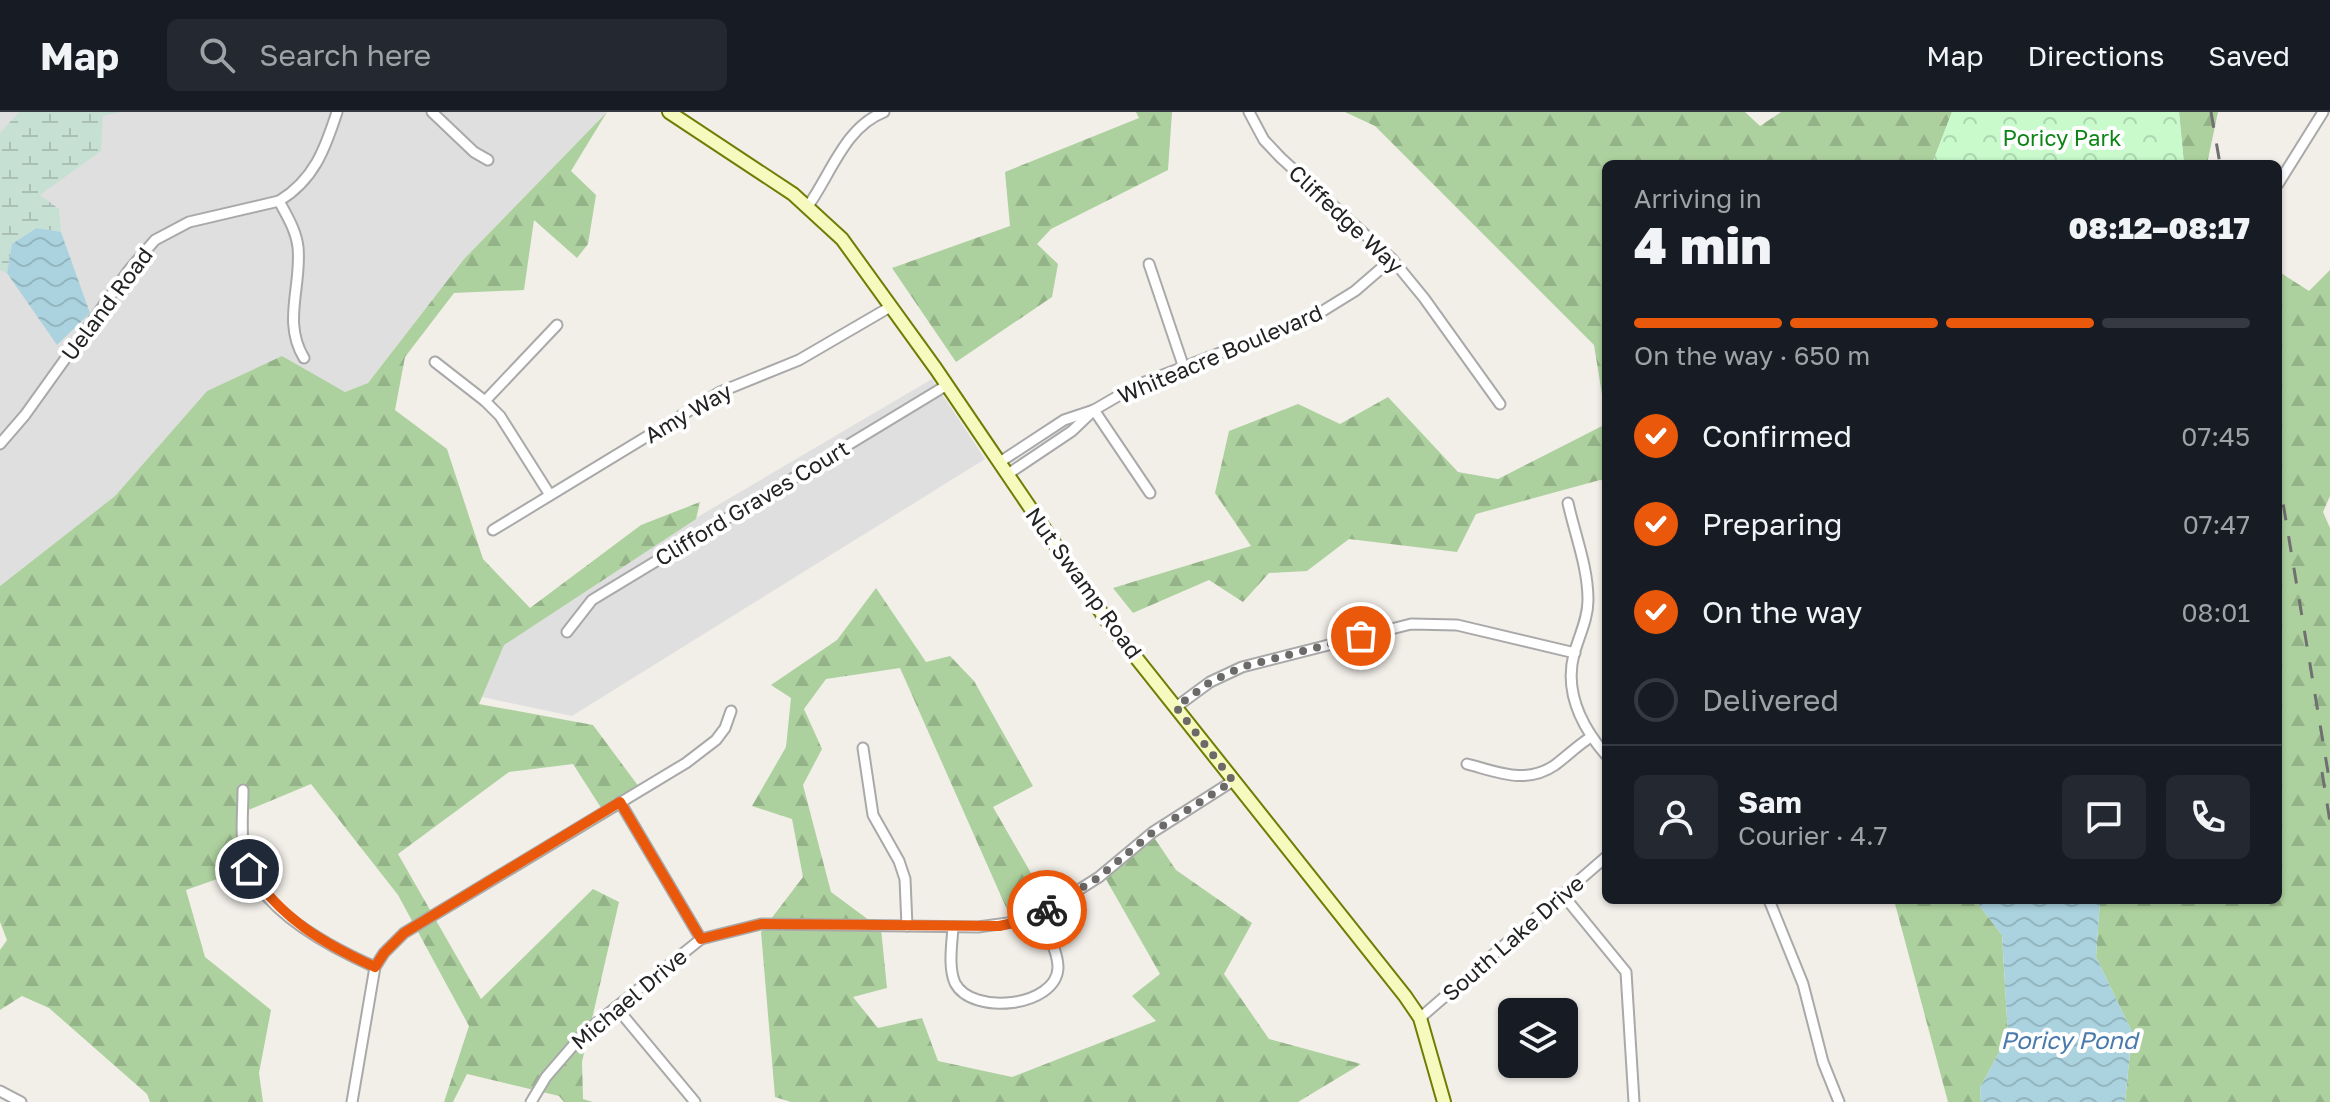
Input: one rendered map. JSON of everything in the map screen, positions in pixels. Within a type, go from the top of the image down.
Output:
[{"type":"main road","name":"Nut Swamp Road","points":[[669,112],[808,206],[850,249],[947,385],[1107,621],[1420,1018],[1444,1102]]},
{"type":"street","name":"Ueland Road","points":[[0,444],[25,415],[129,270],[155,240],[189,222],[279,201],[293,193],[316,166],[337,112]]},
{"type":"street","points":[[432,112],[465,144],[488,160]]},
{"type":"street","points":[[808,206],[853,132],[873,116],[884,112]]},
{"type":"street","name":"Cliffedge Way","points":[[1249,112],[1264,140],[1281,158],[1392,259],[1500,404]]},
{"type":"street","points":[[2282,178],[2323,112]]},
{"type":"street","points":[[279,201],[293,227],[297,244],[292,325],[304,358]]},
{"type":"street","name":"Whiteacre Boulevard","points":[[1000,462],[1064,420],[1094,410],[1137,385],[1313,317],[1355,291],[1392,259]]},
{"type":"street","points":[[1149,264],[1183,365]]},
{"type":"street","name":"Amy Way","points":[[493,530],[720,392],[799,360],[890,307]]},
{"type":"street","points":[[485,401],[557,325]]},
{"type":"street","points":[[435,362],[485,401],[506,424],[550,495]]},
{"type":"street","name":"Clifford Graves Court","points":[[567,632],[592,600],[947,385]]},
{"type":"street","points":[[1008,474],[1072,431],[1094,410],[1150,493]]},
{"type":"street","points":[[1568,503],[1588,588],[1587,612],[1572,665],[1574,697],[1584,726],[1602,750]]},
{"type":"street","points":[[1176,707],[1210,682],[1242,667],[1411,624],[1457,625],[1575,653]]},
{"type":"street","points":[[352,1102],[375,967],[384,953],[404,933],[708,748],[722,733],[731,711]]},
{"type":"street","points":[[1467,764],[1514,776],[1536,775],[1591,737]]},
{"type":"street","points":[[863,748],[873,815],[899,861],[905,879],[907,926]]},
{"type":"street","name":"Michael Drive","points":[[531,1102],[561,1057],[584,1033],[701,939],[761,924],[999,926],[1039,915],[1099,877],[1153,832],[1233,781]]},
{"type":"street","points":[[243,790],[245,857],[257,881],[306,931],[335,949],[375,967]]},
{"type":"street","points":[[620,802],[701,939]]},
{"type":"street","name":"South Lake Drive","points":[[1420,1018],[1602,861]]},
{"type":"street","points":[[1563,895],[1626,972],[1634,1102]]},
{"type":"street","points":[[1771,904],[1800,974],[1823,1062],[1839,1102]]},
{"type":"street","points":[[953,927],[951,965],[957,986],[963,994],[978,1001],[1009,1002],[1036,996],[1047,989],[1057,974],[1057,956],[1039,915]]},
{"type":"street","points":[[616,1007],[695,1102]]},
{"type":"street","points":[[0,1091],[21,1102]]},
{"type":"shaded area","points":[[0,112],[607,112],[464,259],[368,383],[345,392],[281,357],[207,391],[115,496],[0,586]]},
{"type":"shaded area","points":[[932,379],[985,459],[572,716],[468,694],[499,634]]},
{"type":"green space","points":[[19,112],[122,112],[103,116],[101,151],[40,195],[59,209],[61,232],[35,228],[12,244],[7,273],[0,270],[0,133]]},
{"type":"green space","points":[[607,112],[571,171],[596,195],[588,244],[577,258],[534,220],[524,290],[454,293],[405,357],[395,410],[447,449],[483,559],[530,608],[641,525],[700,502],[696,519],[504,645],[479,704],[593,725],[642,791],[605,814],[573,764],[509,772],[398,854],[481,999],[593,889],[619,902],[582,1062],[583,1099],[593,1102],[564,1102],[559,1096],[467,1074],[453,1102],[444,1102],[469,1026],[398,895],[311,784],[246,811],[248,868],[186,890],[205,957],[271,1010],[259,1073],[263,1102],[150,1102],[147,1094],[49,1008],[22,996],[0,1010],[0,950],[7,940],[0,922],[0,586],[115,496],[207,391],[282,356],[345,392],[368,383],[464,259]]},
{"type":"green space","points":[[1136,112],[1172,112],[1168,170],[1051,229],[1037,244],[1058,264],[1052,297],[956,362],[892,268],[1010,226],[1005,172],[1139,118]]},
{"type":"green space","points":[[1345,112],[1745,112],[1760,126],[1781,112],[1952,112],[1934,160],[1602,160],[1602,394],[1594,345],[1375,126]]},
{"type":"green space","name":"Poricy Park","points":[[1952,112],[2179,112],[2184,160],[1934,160]]},
{"type":"green space","points":[[2179,112],[2218,112],[2208,160],[2184,160]]},
{"type":"green space","points":[[2330,270],[2330,496],[2323,512],[2330,528],[2330,1102],[2125,1102],[2132,1032],[2096,957],[2100,904],[2282,904],[2282,274],[2309,291]]},
{"type":"green space","points":[[1388,397],[1458,472],[1498,479],[1602,426],[1602,480],[1476,514],[1457,552],[1349,539],[1307,571],[1269,573],[1243,602],[1209,580],[1133,613],[1113,588],[1251,546],[1215,493],[1229,431],[1298,404],[1340,424]]},
{"type":"green space","points":[[876,588],[926,662],[950,656],[974,681],[1033,786],[993,807],[1050,906],[1013,923],[900,668],[826,679],[804,709],[822,749],[803,785],[831,892],[881,929],[887,988],[853,997],[878,1028],[922,1018],[938,1061],[1012,1077],[1156,1021],[1132,996],[1160,974],[1103,874],[1153,836],[1176,870],[1252,923],[1224,974],[1269,1039],[1361,1064],[1298,1102],[791,1102],[775,1097],[761,932],[803,877],[792,819],[752,806],[786,747],[791,698],[771,685],[837,640]]},
{"type":"green space","points":[[1895,904],[1978,904],[2002,935],[2008,1035],[1980,1088],[1981,1102],[1948,1102]]},
{"type":"water","points":[[36,228],[61,232],[90,313],[57,345],[7,273],[12,244]]},
{"type":"water","name":"Poricy Pond","points":[[1978,904],[2100,904],[2096,957],[2132,1032],[2125,1102],[1981,1102],[1980,1088],[2008,1035],[2002,935]]},
{"type":"railway","points":[[2211,112],[2219,160]]},
{"type":"railway","points":[[2282,497],[2330,784]]},
{"type":"railway","points":[[2322,772],[2330,822]]},
{"type":"way so far","points":[[1047,910],[1099,877],[1153,832],[1233,781],[1176,707],[1200,688],[1242,667],[1361,636]]},
{"type":"route","points":[[249,869],[265,892],[306,931],[335,949],[375,967],[404,933],[620,802],[701,939],[761,924],[999,926],[1022,921],[1047,910]]}]
